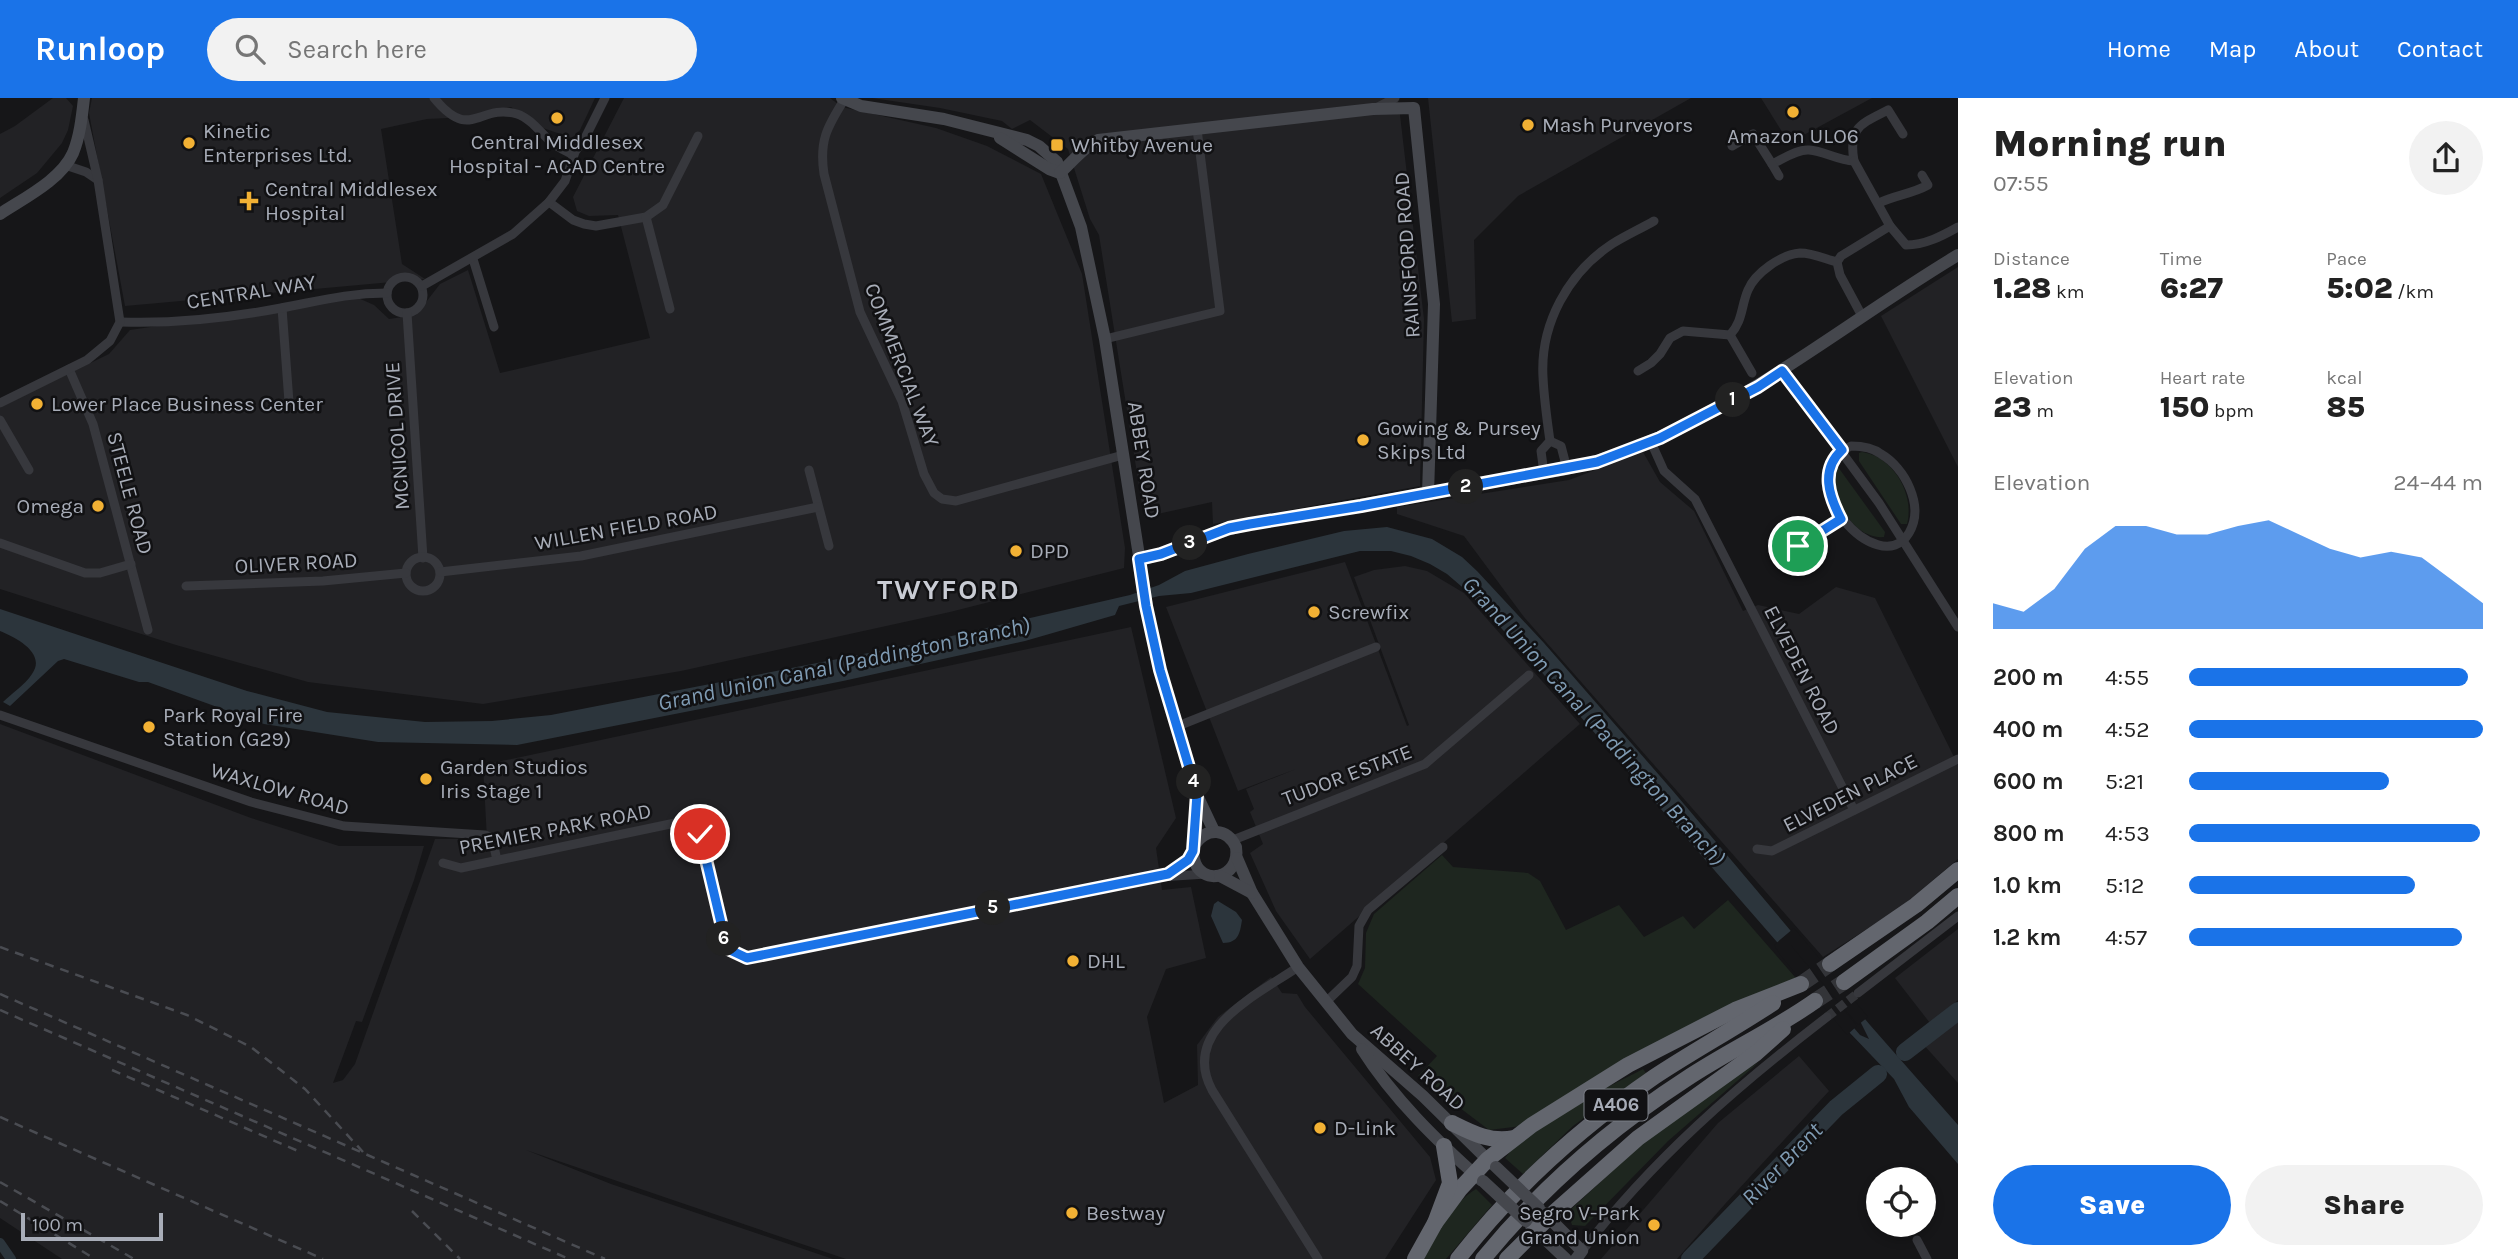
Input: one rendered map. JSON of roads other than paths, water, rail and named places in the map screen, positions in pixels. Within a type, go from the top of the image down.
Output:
[{"type":"highway","points":[[1830,964],[1916,905],[1958,870]]},
{"type":"highway","points":[[1844,982],[1958,896]]},
{"type":"highway","name":"A406","points":[[1458,1259],[1499,1210],[1579,1134],[1655,1077],[1801,984],[1735,1010],[1628,1065],[1514,1138]]},
{"type":"highway","name":"A406","points":[[1483,1259],[1541,1194],[1601,1140],[1689,1077],[1813,1003],[1755,1054],[1638,1138],[1544,1213]]},
{"type":"highway","points":[[1452,1123],[1487,1138],[1500,1141],[1514,1138]]},
{"type":"highway","points":[[1436,1223],[1514,1138]]},
{"type":"highway","points":[[1415,1259],[1436,1223],[1450,1183],[1444,1146]]},
{"type":"highway","points":[[1507,1259],[1544,1213]]},
{"type":"street","points":[[434,98],[458,120],[465,121],[500,113],[518,114],[553,143],[573,155]]},
{"type":"street","points":[[422,286],[513,234],[549,202],[565,181],[573,155],[585,138],[605,98]]},
{"type":"street","points":[[1373,109],[1395,98]]},
{"type":"street","name":"ABBEY ROAD","points":[[843,99],[879,110],[944,119],[1027,140],[1039,146],[1057,162],[1080,227],[1105,339],[1141,577],[1160,670],[1197,794],[1214,831]]},
{"type":"street","name":"COMMERCIAL WAY","points":[[843,99],[825,130],[821,155],[824,174],[860,312],[902,401],[923,474],[934,493],[942,499],[966,499],[1123,455]]},
{"type":"street","points":[[1060,173],[1089,145],[1098,140],[1412,103]]},
{"type":"street","name":"RAINSFORD ROAD","points":[[1412,103],[1434,304],[1428,494]]},
{"type":"street","points":[[0,214],[33,192],[65,165],[76,144],[83,104]]},
{"type":"street","points":[[0,403],[99,352],[110,341],[120,322],[83,104]]},
{"type":"street","points":[[1903,134],[1886,106],[1853,133],[1851,145],[1854,161],[1890,226],[1906,245],[1916,245],[1940,237],[1958,227]]},
{"type":"street","points":[[1105,339],[1220,311],[1197,129]]},
{"type":"street","points":[[1732,146],[1753,134],[1779,176]]},
{"type":"street","points":[[549,202],[584,225],[596,226],[646,217],[663,205],[698,136]]},
{"type":"street","points":[[1773,164],[1809,149],[1840,160],[1854,161]]},
{"type":"street","points":[[65,165],[86,172],[98,180]]},
{"type":"street","points":[[1879,203],[1897,194],[1916,191],[1928,185],[1922,175]]},
{"type":"street","points":[[646,217],[670,309]]},
{"type":"street","points":[[1544,473],[1541,451],[1550,441],[1542,374],[1552,315],[1567,288],[1587,264],[1611,245],[1654,221]]},
{"type":"street","points":[[1837,261],[1890,226]]},
{"type":"street","points":[[1730,335],[1740,320],[1748,290],[1756,277],[1798,253],[1837,261]]},
{"type":"street","points":[[1139,559],[1161,554],[1229,528],[1567,469],[1597,462],[1651,442],[1758,387],[1958,255]]},
{"type":"street","points":[[473,259],[494,327]]},
{"type":"street","points":[[1837,261],[1840,275],[1862,316]]},
{"type":"street","points":[[399,277],[413,278],[422,286],[423,293],[421,304],[407,313],[392,308],[387,293],[390,285],[399,277]]},
{"type":"street","name":"CENTRAL WAY","points":[[120,322],[186,321],[282,308],[338,295],[387,293]]},
{"type":"street","points":[[282,308],[289,402]]},
{"type":"street","name":"MCNICOL DRIVE","points":[[407,313],[423,558]]},
{"type":"street","points":[[1638,371],[1660,354],[1670,338],[1683,331],[1730,335]]},
{"type":"street","points":[[1730,335],[1752,373]]},
{"type":"street","name":"STEELE ROAD","points":[[69,369],[93,424],[148,630]]},
{"type":"street","points":[[1782,371],[1842,450],[1904,540],[1958,627]]},
{"type":"street","points":[[0,420],[29,470]]},
{"type":"street","points":[[1550,441],[1561,446],[1567,469]]},
{"type":"street","name":"ELVEDEN ROAD","points":[[1651,442],[1664,471],[1695,499],[1854,810]]},
{"type":"street","points":[[1851,446],[1870,448],[1891,461],[1905,478],[1915,517],[1904,540],[1888,545],[1871,542],[1861,537],[1841,519],[1830,492],[1829,470],[1832,461],[1842,450],[1851,446]]},
{"type":"street","points":[[808,470],[829,546]]},
{"type":"street","name":"WILLEN FIELD ROAD","points":[[440,572],[581,556],[818,508]]},
{"type":"street","points":[[1798,546],[1841,519]]},
{"type":"street","points":[[0,543],[85,573],[100,573],[131,565]]},
{"type":"street","points":[[423,558],[436,563],[440,572],[440,578],[434,587],[424,591],[413,588],[406,573],[413,561],[423,558]]},
{"type":"street","name":"OLIVER ROAD","points":[[186,586],[323,581],[406,573]]},
{"type":"street","points":[[1178,726],[1376,648]]},
{"type":"street","name":"TUDOR ESTATE","points":[[1233,840],[1425,764],[1529,675]]},
{"type":"street","name":"WAXLOW ROAD","points":[[0,715],[251,802],[344,826],[485,835],[492,838],[497,860]]},
{"type":"street","name":"ELVEDEN PLACE","points":[[1757,849],[1773,851],[1958,759]]},
{"type":"street","name":"ABBEY ROAD","points":[[1194,847],[1197,794]]},
{"type":"street","name":"PREMIER PARK ROAD","points":[[443,863],[461,868],[675,823],[685,824],[700,834],[726,944],[730,950],[747,958],[1084,890],[1160,877],[1206,874]]},
{"type":"street","points":[[1220,876],[1232,869],[1237,858],[1237,847],[1227,835],[1214,831],[1205,834],[1194,847],[1196,864],[1206,874],[1220,876],[1252,893]]},
{"type":"street","name":"PREMIER PARK ROAD","points":[[1160,877],[1184,864],[1194,847]]},
{"type":"street","points":[[1326,1002],[1352,977],[1357,966],[1359,926],[1367,910],[1443,847]]},
{"type":"street","name":"ABBEY ROAD","points":[[1237,858],[1252,893],[1298,967],[1352,1034],[1392,1091],[1444,1146],[1566,1259]]},
{"type":"street","points":[[1857,993],[1958,916]]},
{"type":"street","points":[[1298,967],[1223,1019],[1207,1044],[1204,1070],[1212,1090],[1318,1259]]},
{"type":"street","points":[[1579,1255],[1644,1177],[1715,1107],[1827,1017]]},
{"type":"street","name":"ABBEY ROAD","points":[[1352,1034],[1452,1123],[1544,1213],[1579,1255]]},
{"type":"street","points":[[1917,1240],[1927,1259]]},
{"type":"water","name":"Grand Union Canal (Paddington Branch)","points":[[1387,527],[1432,539],[1462,557],[1477,571],[1544,643],[1673,791],[1958,1125],[1958,1164],[1909,1107],[1894,1079],[1849,1032],[1783,953],[1777,942],[1538,668],[1468,592],[1430,564],[1391,551],[1360,551],[1191,593],[1159,596],[1119,606],[1115,615],[1025,641],[843,681],[517,745],[378,742],[264,724],[148,682],[139,682],[64,659],[58,661],[10,706],[3,702],[29,678],[36,666],[27,647],[0,631],[0,609],[247,691],[327,712],[425,722],[492,721],[551,715],[930,641],[1130,595],[1159,585],[1185,571],[1344,531]],"holes":[[[1788,938],[1861,1023],[1869,1039],[1860,1035],[1787,946]]]},
{"type":"water","points":[[1218,901],[1236,912],[1242,920],[1238,936],[1228,943],[1223,943],[1211,916],[1214,904]]},
{"type":"waterway","name":"River Brent","points":[[1905,1052],[1958,1011]]},
{"type":"waterway","name":"River Brent","points":[[1690,1259],[1836,1108],[1878,1074]]},
{"type":"waterway","points":[[0,1243],[11,1259]]},
{"type":"tunnel","points":[[1801,984],[1830,964]]},
{"type":"tunnel","points":[[1815,1001],[1844,982]]},
{"type":"tunnel","points":[[1827,1017],[1858,993]]},
{"type":"railway","points":[[0,947],[187,1015],[251,1047],[305,1089],[363,1152]]},
{"type":"railway","points":[[0,994],[605,1259]]},
{"type":"railway","points":[[0,1010],[569,1259]]},
{"type":"railway","points":[[112,1070],[298,1151]]},
{"type":"railway","points":[[0,1117],[323,1259]]},
{"type":"railway","points":[[0,1182],[134,1259]]},
{"type":"railway","points":[[0,1201],[95,1259]]},
{"type":"railway","points":[[412,1211],[460,1259]]},
{"type":"place","name":"Amazon ULO6","points":[[1793,112]]},
{"type":"place","name":"Central Middlesex Hospital - ACAD Centre","points":[[557,118]]},
{"type":"place","name":"Mash Purveyors","points":[[1528,125]]},
{"type":"place","name":"Kinetic Enterprises Ltd.","points":[[189,143]]},
{"type":"place","name":"Whitby Avenue","points":[[1057,145]]},
{"type":"place","name":"Central Middlesex Hospital","points":[[249,201]]},
{"type":"place","name":"Lower Place Business Center","points":[[37,404]]},
{"type":"place","name":"Gowing & Pursey Skips Ltd","points":[[1363,440]]},
{"type":"place","name":"Omega","points":[[98,506]]},
{"type":"place","name":"DPD","points":[[1016,551]]},
{"type":"place","name":"Screwfix","points":[[1314,612]]},
{"type":"place","name":"Park Royal Fire Station (G29)","points":[[149,727]]},
{"type":"place","name":"Garden Studios Iris Stage 1","points":[[426,779]]},
{"type":"place","name":"DHL","points":[[1073,961]]},
{"type":"place","name":"D-Link","points":[[1320,1128]]},
{"type":"place","name":"Bestway","points":[[1072,1213]]},
{"type":"place","name":"Segro V-Park Grand Union","points":[[1654,1225]]},
{"type":"district","name":"TWYFORD","points":[[949,589]]}]
